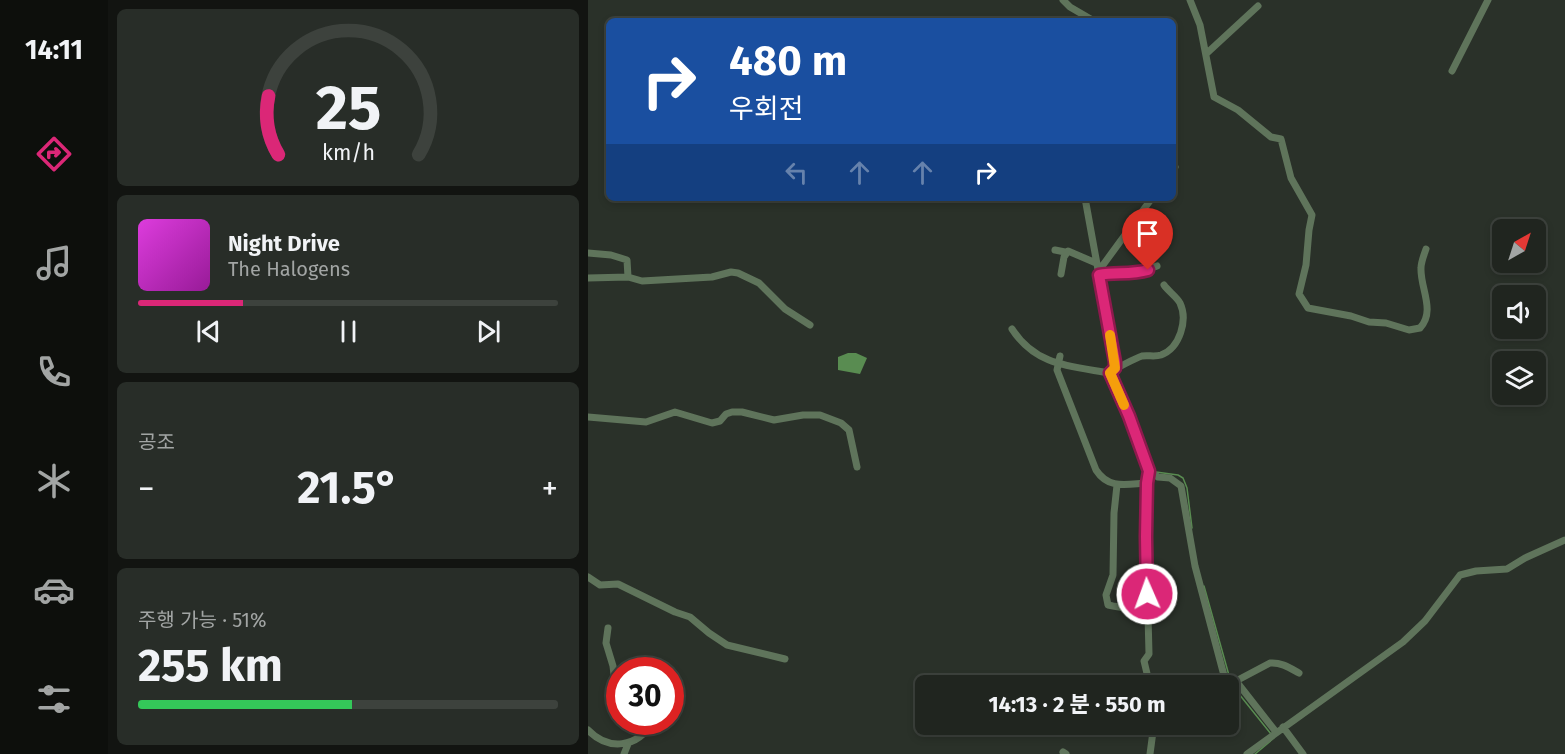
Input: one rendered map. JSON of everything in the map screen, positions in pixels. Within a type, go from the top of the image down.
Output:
[{"type":"street","points":[[1063,0],[1090,18]]},
{"type":"street","points":[[1190,0],[1200,26],[1214,97],[1238,110],[1270,137],[1281,139],[1291,178],[1312,215],[1306,265],[1299,294],[1308,308],[1409,330],[1420,328],[1426,320],[1428,306],[1421,267],[1426,249]]},
{"type":"street","points":[[1452,71],[1488,0]]},
{"type":"street","points":[[1206,54],[1258,6]]},
{"type":"street","points":[[1086,201],[1098,269],[1112,371],[1149,471],[1146,537],[1149,654],[1144,661],[1148,675]]},
{"type":"street","points":[[1098,269],[1104,265],[1150,201]]},
{"type":"street","points":[[1134,224],[1150,230],[1163,221]]},
{"type":"street","points":[[1055,250],[1072,252],[1098,269],[1139,273],[1157,267]]},
{"type":"street","points":[[1061,274],[1065,252]]},
{"type":"street","points":[[588,253],[611,255],[627,260],[628,277]]},
{"type":"street","points":[[588,278],[628,277],[642,281],[712,277],[731,272],[738,273],[759,283],[785,309],[810,325]]},
{"type":"street","points":[[1012,329],[1025,347],[1057,365],[1112,371],[1145,355],[1161,355],[1181,334],[1184,327],[1180,303],[1164,285]]},
{"type":"street","points":[[1060,356],[1057,370],[1096,470],[1102,478],[1117,485],[1147,483]]},
{"type":"street","points":[[588,417],[646,422],[675,412],[712,423],[720,421],[726,414],[732,412],[742,412],[774,420],[803,415],[820,415],[841,423],[849,430],[857,467]]},
{"type":"street","points":[[1149,471],[1158,477],[1170,478],[1181,486],[1194,566],[1229,675]]},
{"type":"street","points":[[1117,485],[1113,575],[1106,600],[1108,605],[1148,612]]},
{"type":"street","points":[[1247,754],[1403,642],[1425,621],[1460,575],[1476,571],[1508,569],[1565,540]]},
{"type":"street","points":[[590,582],[600,585],[618,584],[690,617],[727,645],[785,659]]},
{"type":"street","points":[[608,628],[606,643],[610,657]]},
{"type":"street","points":[[1239,678],[1270,663],[1283,664],[1299,673]]},
{"type":"street","points":[[1239,692],[1273,734]]},
{"type":"street","points":[[1283,727],[1303,754]]},
{"type":"street","points":[[588,730],[597,740],[607,743],[627,744],[642,735]]},
{"type":"street","points":[[1150,754],[1153,735]]},
{"type":"street","points":[[624,754],[627,744]]},
{"type":"shaded area","points":[[856,353],[867,358],[860,374],[838,370],[838,357]]},
{"type":"waterway","points":[[1096,277],[1098,287]]},
{"type":"waterway","points":[[1102,309],[1111,370]]},
{"type":"waterway","points":[[1156,472],[1178,475],[1183,478],[1187,488],[1192,528]]},
{"type":"waterway","points":[[1204,586],[1229,675]]},
{"type":"waterway","points":[[1239,694],[1271,734]]},
{"type":"waterway","points":[[1255,754],[1274,738]]},
{"type":"slow traffic","points":[[1110,335],[1115,368],[1110,373],[1124,405]]},
{"type":"route","points":[[1147,594],[1146,537],[1149,471],[1110,373],[1115,368],[1115,362],[1099,275],[1118,272],[1130,274],[1148,270]]}]
